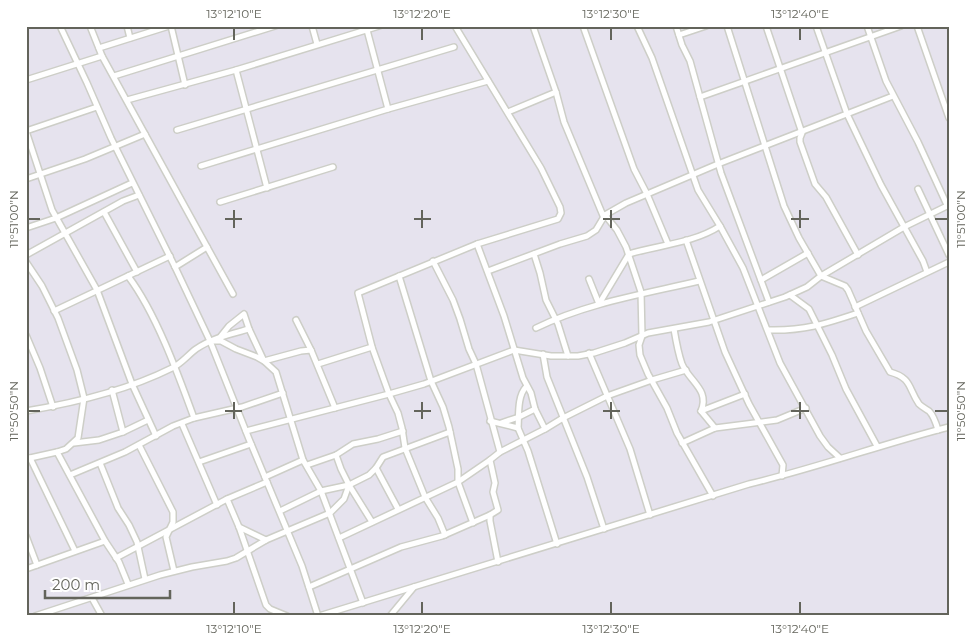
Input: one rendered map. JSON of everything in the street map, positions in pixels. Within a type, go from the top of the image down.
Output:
[{"type":"street","points":[[60,26],[132,182],[170,256],[210,341],[280,511],[318,616],[877,446],[949,427]]},
{"type":"street","points":[[90,26],[102,56],[233,294]]},
{"type":"street","points":[[127,26],[130,38]]},
{"type":"street","points":[[99,48],[170,26],[185,85]]},
{"type":"street","points":[[114,76],[275,26]]},
{"type":"street","points":[[312,26],[317,44]]},
{"type":"street","points":[[127,100],[185,85],[379,26]]},
{"type":"street","points":[[445,535],[438,518],[425,497],[404,448],[403,431],[398,413],[372,347],[358,292],[477,244],[558,219],[561,213],[542,168],[455,26]]},
{"type":"street","points":[[533,26],[556,92],[564,122],[604,216],[617,230],[629,254],[641,295],[642,336],[639,345],[640,355],[667,408],[682,443],[713,496]]},
{"type":"street","points":[[583,26],[634,169],[647,194],[668,244]]},
{"type":"street","points":[[637,26],[652,58],[693,176],[706,206],[720,226],[743,268],[780,362],[820,436],[840,458]]},
{"type":"street","points":[[676,26],[690,61],[718,164],[769,302]]},
{"type":"street","points":[[679,35],[706,26]]},
{"type":"street","points":[[727,26],[784,206],[808,253],[821,276],[845,286],[848,290],[866,331],[890,372],[900,375],[907,380],[920,405],[930,412],[934,418],[938,430]]},
{"type":"street","points":[[766,26],[779,69],[802,132],[800,142],[815,184],[826,197],[858,255]]},
{"type":"street","points":[[816,26],[847,114],[881,185],[923,261],[927,272]]},
{"type":"street","points":[[246,431],[290,418],[389,394],[431,381],[514,350],[550,356],[589,354],[625,343],[648,333],[713,321],[790,295],[807,287],[821,276],[904,227],[948,205],[918,142],[893,96],[867,26]]},
{"type":"street","points":[[700,97],[901,26]]},
{"type":"street","points":[[917,26],[949,118]]},
{"type":"street","points":[[367,30],[388,109]]},
{"type":"street","points":[[177,130],[454,46]]},
{"type":"street","points":[[26,80],[102,56]]},
{"type":"street","points":[[236,70],[267,188]]},
{"type":"street","points":[[201,166],[388,109],[488,81]]},
{"type":"street","points":[[508,112],[556,92]]},
{"type":"street","points":[[488,271],[587,236],[596,230],[604,216],[626,203],[718,164],[893,96]]},
{"type":"street","points":[[97,107],[26,131],[56,218],[97,290],[132,384],[156,436]]},
{"type":"street","points":[[26,178],[85,159],[144,134]]},
{"type":"street","points":[[220,202],[333,167]]},
{"type":"street","points":[[26,228],[56,218],[132,182]]},
{"type":"street","points":[[918,189],[949,255]]},
{"type":"street","points":[[26,255],[123,201],[139,195]]},
{"type":"street","points":[[104,212],[137,272]]},
{"type":"street","points":[[599,304],[629,254],[686,240],[707,233],[720,226]]},
{"type":"street","points":[[686,240],[724,352],[783,466],[782,476]]},
{"type":"street","points":[[477,244],[488,271],[526,387],[531,393],[535,409],[545,430]]},
{"type":"street","points":[[175,267],[207,247]]},
{"type":"street","points":[[761,280],[808,253]]},
{"type":"street","points":[[534,254],[546,300],[564,338],[568,356]]},
{"type":"street","points":[[54,311],[170,256]]},
{"type":"street","points":[[433,261],[453,300],[469,349],[476,364],[500,452]]},
{"type":"street","points":[[26,262],[42,286],[54,311],[77,370],[84,398],[78,438],[74,444]]},
{"type":"street","points":[[855,307],[949,262]]},
{"type":"street","points":[[128,276],[136,286],[155,324],[194,418]]},
{"type":"street","points":[[399,276],[431,381],[443,407],[458,469],[458,482],[473,523]]},
{"type":"street","points":[[589,279],[599,304]]},
{"type":"street","points":[[536,328],[555,319],[599,304],[700,281]]},
{"type":"street","points":[[790,295],[809,309],[832,355],[846,389],[877,446]]},
{"type":"street","points":[[768,330],[789,330],[816,326],[858,313]]},
{"type":"street","points":[[221,337],[229,326],[244,314],[264,360],[276,372],[303,460],[321,491],[363,603]]},
{"type":"street","points":[[296,320],[318,364],[335,408]]},
{"type":"street","points":[[26,411],[53,407],[132,384],[174,367],[196,348],[210,341],[249,329]]},
{"type":"street","points":[[674,329],[683,365],[704,396],[705,403],[701,412]]},
{"type":"street","points":[[26,335],[40,368],[53,407]]},
{"type":"street","points":[[210,341],[221,341],[264,360],[311,350]]},
{"type":"street","points":[[318,364],[372,347]]},
{"type":"street","points":[[543,354],[547,377],[587,476],[604,529]]},
{"type":"street","points":[[589,354],[630,449],[650,515]]},
{"type":"street","points":[[339,538],[458,482],[500,452],[607,396],[686,370]]},
{"type":"street","points":[[526,387],[521,396],[518,428],[528,451],[557,544]]},
{"type":"street","points":[[112,390],[122,432]]},
{"type":"street","points":[[70,475],[100,463],[194,418],[237,408],[283,393]]},
{"type":"street","points":[[701,412],[745,394]]},
{"type":"street","points":[[682,443],[714,428],[777,420],[806,408]]},
{"type":"street","points":[[500,423],[535,409]]},
{"type":"street","points":[[701,412],[714,428]]},
{"type":"street","points":[[75,551],[28,458],[57,452],[74,444],[99,440],[148,420]]},
{"type":"street","points":[[490,421],[518,428]]},
{"type":"street","points":[[182,424],[217,505]]},
{"type":"street","points":[[307,465],[336,455],[354,444],[403,431]]},
{"type":"street","points":[[280,511],[321,491],[349,485],[369,475],[381,459],[404,448],[450,432]]},
{"type":"street","points":[[199,462],[251,444]]},
{"type":"street","points":[[139,445],[172,509],[173,522],[166,537],[174,571]]},
{"type":"street","points":[[57,452],[116,558],[128,584]]},
{"type":"street","points":[[336,455],[349,485],[372,522]]},
{"type":"street","points":[[116,558],[303,460]]},
{"type":"street","points":[[309,587],[350,568],[413,543],[445,535],[490,516],[498,510],[493,492],[495,483],[490,460]]},
{"type":"street","points":[[100,463],[118,508],[129,525],[138,547],[145,579]]},
{"type":"street","points":[[376,468],[398,510]]},
{"type":"street","points":[[34,616],[145,579],[174,571],[227,561],[266,540],[330,513],[344,499],[349,485]]},
{"type":"street","points":[[227,499],[248,550],[266,605],[270,610],[287,616]]},
{"type":"street","points":[[490,516],[498,562]]},
{"type":"street","points":[[239,527],[266,540]]},
{"type":"street","points":[[26,536],[37,565]]},
{"type":"street","points":[[26,569],[105,541]]},
{"type":"street","points":[[390,616],[415,586]]},
{"type":"street","points":[[92,598],[102,616]]}]
